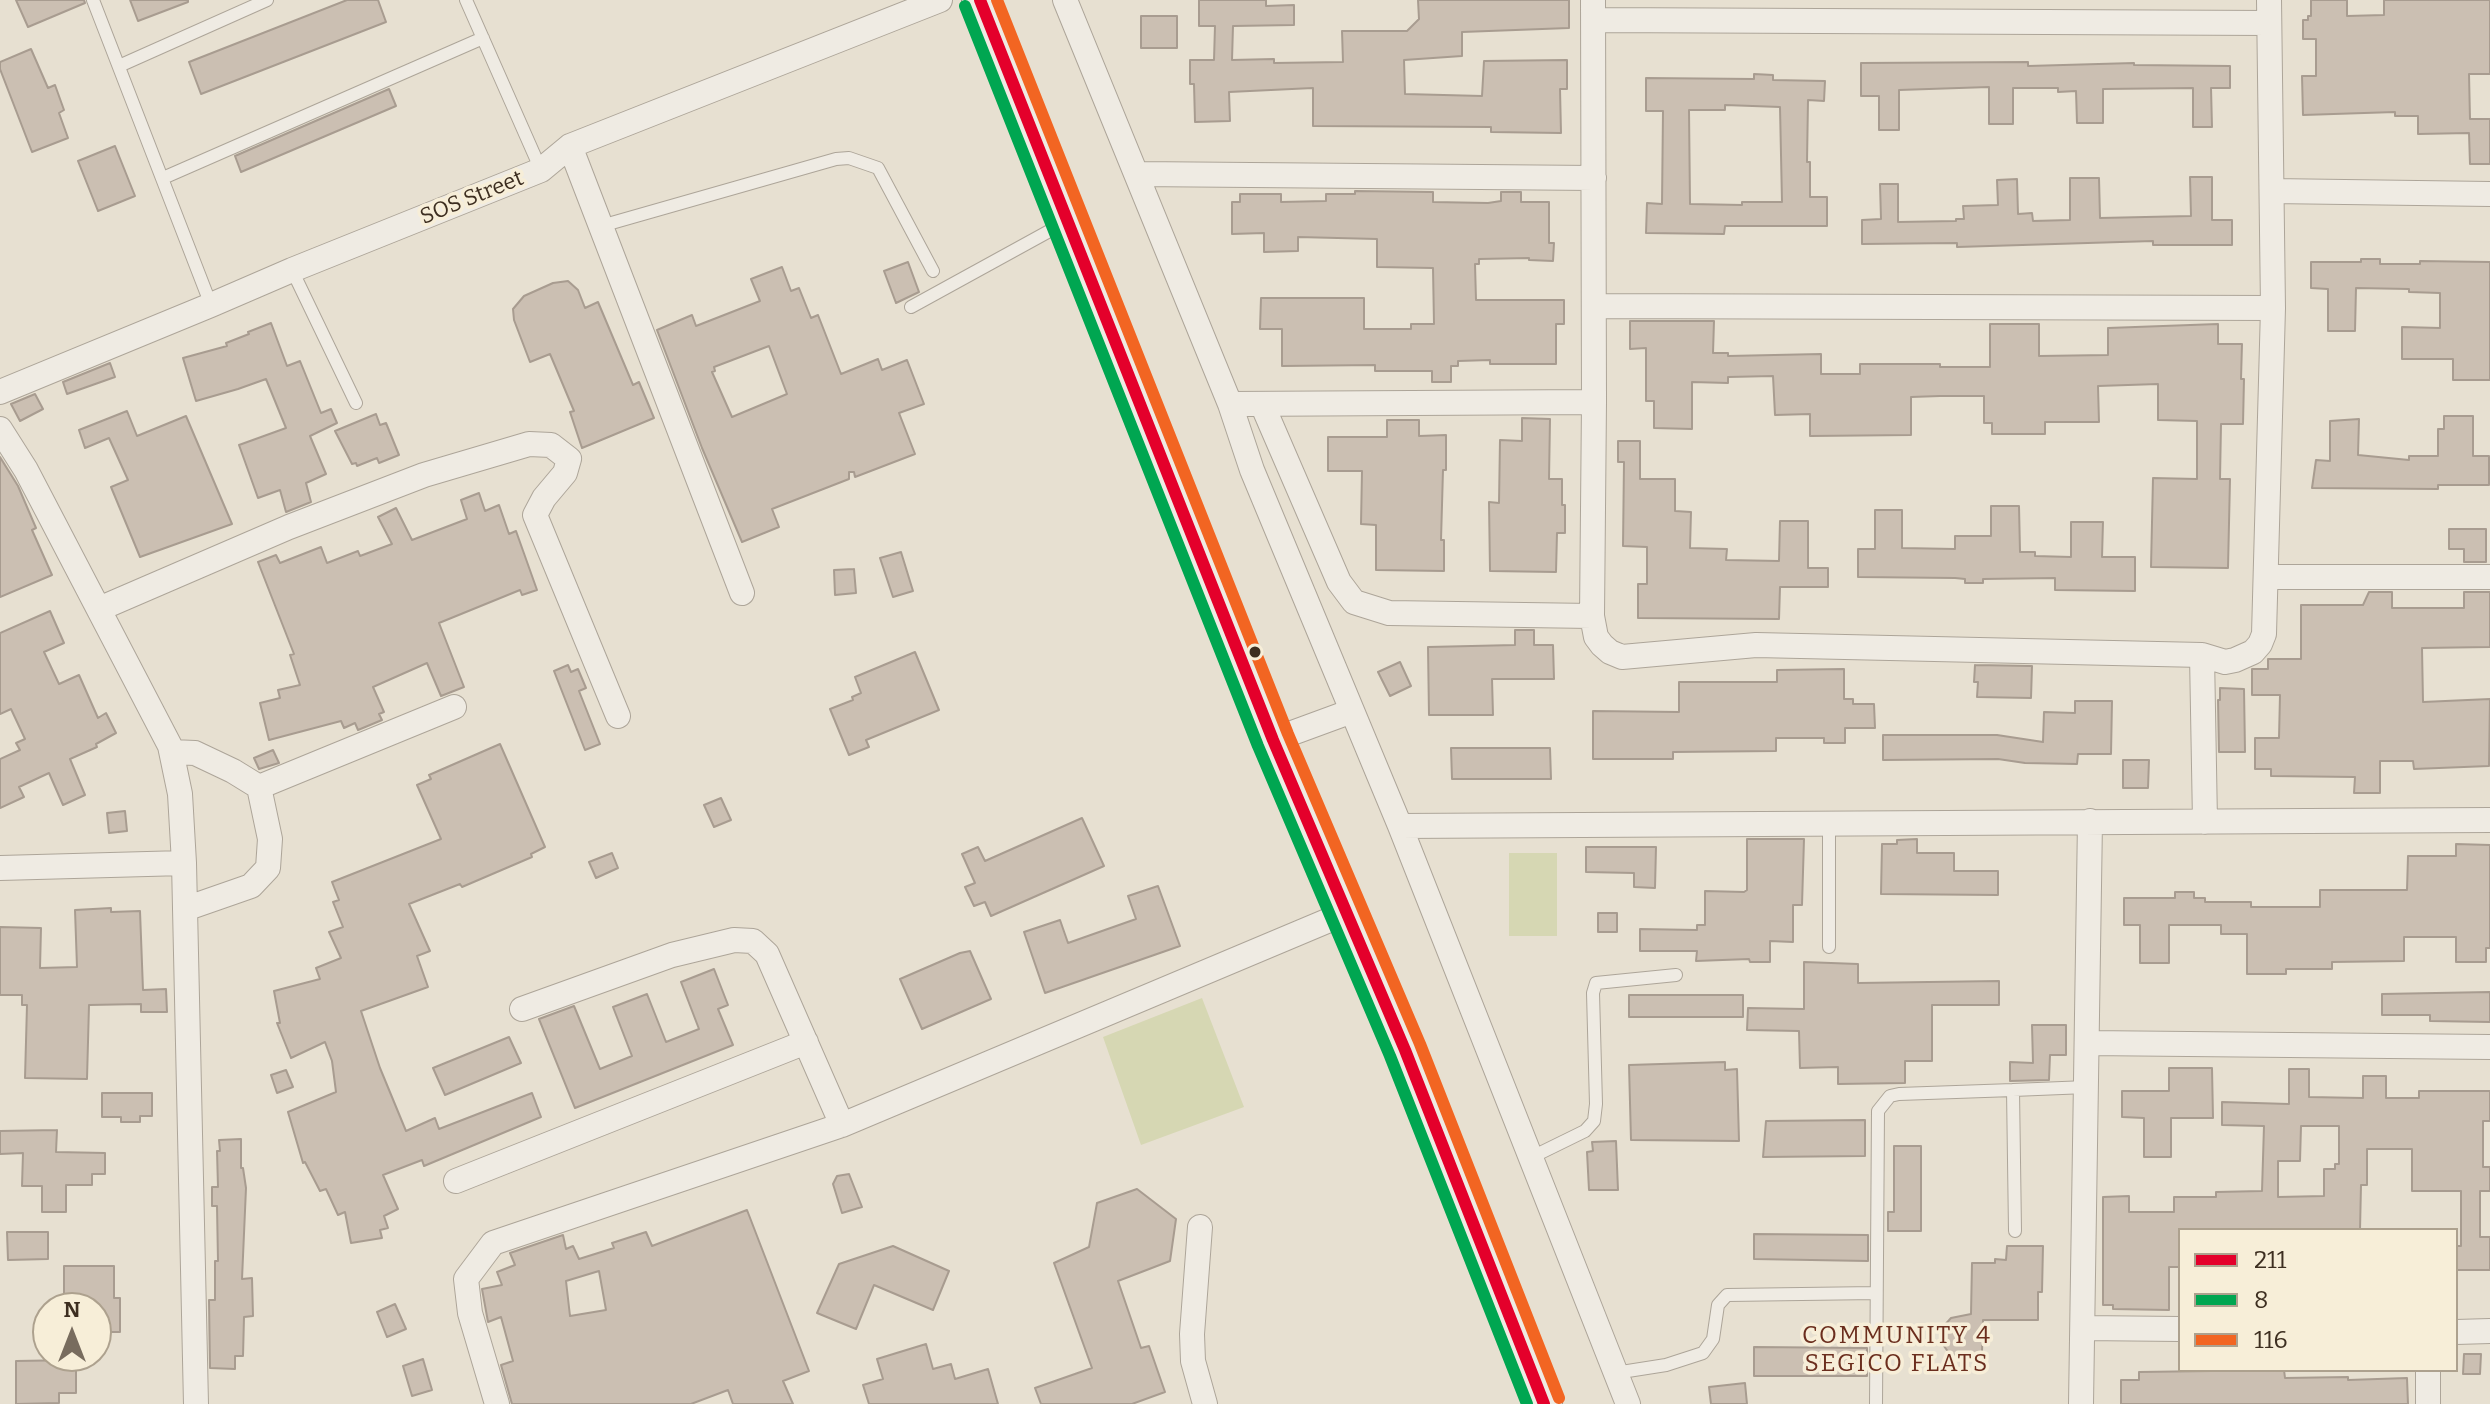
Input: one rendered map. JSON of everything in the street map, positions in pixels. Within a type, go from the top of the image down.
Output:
[{"type":"main road","points":[[980,0],[1273,740],[1405,1050],[1538,1403]]},
{"type":"street","name":"SOS Street","points":[[0,392],[541,170],[570,146],[940,0]]},
{"type":"street","points":[[1065,0],[1230,404],[1252,470],[1400,826],[1628,1404]]},
{"type":"street","points":[[1594,10],[2269,12],[2273,308],[2264,634],[2253,652],[2225,662],[2202,655],[1756,645],[1622,657],[1602,645],[1596,637],[1592,616],[1594,10]]},
{"type":"street","points":[[570,146],[742,593]]},
{"type":"street","points":[[1137,174],[1594,178]]},
{"type":"street","points":[[2272,191],[2490,194]]},
{"type":"street","points":[[1594,306],[2273,308]]},
{"type":"street","points":[[1230,404],[1594,402]]},
{"type":"street","points":[[1262,404],[1339,582],[1354,602],[1389,613],[1592,616]]},
{"type":"street","points":[[0,429],[26,470],[172,752],[180,794],[184,863],[196,1404]]},
{"type":"street","points":[[99,609],[289,527],[424,475],[529,444],[551,445],[569,459],[565,473],[544,498],[535,515],[618,716]]},
{"type":"street","points":[[2266,577],[2490,577]]},
{"type":"street","points":[[2202,655],[2205,822]]},
{"type":"street","points":[[259,787],[454,707]]},
{"type":"street","points":[[1273,740],[1352,711]]},
{"type":"street","points":[[172,752],[195,753],[259,787],[270,839],[268,868],[251,886],[185,909]]},
{"type":"street","points":[[1400,826],[2490,820]]},
{"type":"street","points":[[2081,1404],[2090,821]]},
{"type":"street","points":[[0,868],[184,863]]},
{"type":"street","points":[[497,1404],[470,1313],[466,1279],[493,1243],[842,1125],[1346,913]]},
{"type":"street","points":[[522,1009],[672,955],[744,939],[753,941],[767,954],[842,1125]]},
{"type":"street","points":[[456,1181],[806,1042]]},
{"type":"street","points":[[2088,1043],[2490,1047]]},
{"type":"street","points":[[1200,1227],[1192,1334],[1193,1361],[1205,1404]]},
{"type":"street","points":[[2083,1328],[2178,1329]]},
{"type":"street","points":[[2458,1332],[2490,1331]]},
{"type":"street","points":[[2428,1372],[2428,1404]]},
{"type":"lane","points":[[93,0],[211,305]]},
{"type":"lane","points":[[119,66],[267,0]]},
{"type":"lane","points":[[466,0],[541,170]]},
{"type":"lane","points":[[163,178],[483,38]]},
{"type":"lane","points":[[601,226],[836,159],[849,158],[878,168],[933,271]]},
{"type":"lane","points":[[911,307],[1067,221]]},
{"type":"lane","points":[[292,270],[356,403]]},
{"type":"lane","points":[[1829,823],[1829,947]]},
{"type":"lane","points":[[1530,1158],[1585,1131],[1594,1121],[1593,993],[1596,983],[1676,975]]},
{"type":"lane","points":[[1876,1404],[1878,1111],[1882,1103],[1890,1096],[1899,1094],[2087,1087]]},
{"type":"lane","points":[[2013,1090],[2015,1231]]},
{"type":"lane","points":[[1615,1373],[1666,1365],[1703,1353],[1713,1339],[1718,1305],[1727,1295],[1876,1293]]},
{"type":"green space","points":[[1509,853],[1557,853],[1557,936],[1509,936]]},
{"type":"green space","points":[[1202,998],[1244,1107],[1141,1145],[1103,1037]]},
{"type":"building","points":[[16,0],[84,0],[85,3],[28,27]]},
{"type":"building","points":[[130,0],[188,0],[188,2],[138,21]]},
{"type":"building","points":[[347,0],[378,0],[386,22],[201,94],[189,62]]},
{"type":"building","points":[[1199,0],[1266,0],[1266,6],[1294,5],[1294,25],[1233,26],[1232,60],[1274,59],[1274,63],[1343,62],[1342,31],[1407,31],[1419,19],[1418,0],[1569,0],[1569,28],[1462,32],[1462,56],[1404,60],[1405,94],[1482,96],[1484,61],[1567,60],[1567,89],[1560,89],[1561,133],[1491,132],[1491,127],[1313,126],[1313,88],[1229,92],[1230,121],[1195,122],[1190,60],[1214,60],[1215,26],[1199,26]]},
{"type":"building","points":[[2311,0],[2347,0],[2347,16],[2384,15],[2384,0],[2490,0],[2490,74],[2469,74],[2470,119],[2490,119],[2490,164],[2470,164],[2469,133],[2418,134],[2418,116],[2395,116],[2395,112],[2303,115],[2302,76],[2316,76],[2316,39],[2303,39],[2303,20],[2311,16]]},
{"type":"building","points":[[1141,16],[1177,16],[1177,48],[1141,48]]},
{"type":"building","points":[[31,49],[48,88],[55,85],[64,110],[59,113],[68,138],[32,152],[0,69],[0,62]]},
{"type":"building","points":[[2028,62],[2028,66],[2134,63],[2230,66],[2230,88],[2211,88],[2212,127],[2193,127],[2193,88],[2103,89],[2103,123],[2077,123],[2076,91],[2013,88],[2013,124],[1989,124],[1989,87],[1899,90],[1899,130],[1879,130],[1879,96],[1861,96],[1861,63]]},
{"type":"building","points":[[1754,74],[1773,75],[1773,80],[1825,81],[1824,101],[1808,100],[1807,162],[1810,162],[1810,197],[1827,197],[1827,226],[1725,226],[1724,234],[1646,233],[1647,203],[1662,204],[1663,111],[1646,111],[1646,78],[1754,79]],"holes":[[[1725,105],[1780,107],[1782,202],[1690,204],[1689,110],[1725,110]]]},
{"type":"building","points":[[389,89],[396,106],[241,172],[235,156]]},
{"type":"building","points":[[115,146],[135,196],[98,211],[78,161]]},
{"type":"building","points":[[2190,177],[2212,177],[2212,220],[2232,220],[2232,245],[2153,245],[2153,241],[1957,247],[1957,243],[1862,244],[1862,220],[1881,219],[1880,184],[1898,184],[1898,222],[1956,221],[1964,219],[1963,206],[1998,205],[1997,180],[2017,179],[2018,214],[2032,213],[2033,221],[2070,220],[2070,178],[2099,178],[2100,218],[2191,216]]},
{"type":"building","points":[[1355,191],[1433,192],[1433,202],[1488,203],[1501,201],[1501,192],[1521,192],[1521,202],[1549,202],[1549,243],[1554,243],[1553,261],[1479,259],[1479,264],[1475,264],[1476,300],[1564,300],[1564,324],[1556,324],[1556,364],[1458,361],[1458,366],[1451,366],[1451,382],[1432,382],[1432,371],[1375,371],[1375,365],[1282,366],[1282,329],[1260,329],[1261,298],[1364,298],[1364,329],[1411,329],[1411,324],[1434,324],[1433,268],[1377,267],[1377,239],[1298,237],[1298,251],[1264,252],[1264,233],[1232,234],[1232,202],[1240,202],[1240,194],[1281,194],[1281,202],[1326,201],[1326,194],[1355,194]]},
{"type":"building","points":[[2361,259],[2380,259],[2380,264],[2490,262],[2490,380],[2453,380],[2453,359],[2402,359],[2402,327],[2440,328],[2440,293],[2356,288],[2355,331],[2328,331],[2328,289],[2311,288],[2311,262],[2361,262]]},
{"type":"building","points":[[908,262],[919,292],[896,303],[884,271]]},
{"type":"building","points":[[782,267],[791,291],[799,288],[811,318],[818,315],[841,374],[878,359],[882,370],[907,360],[924,404],[899,413],[915,454],[855,477],[854,472],[849,472],[849,479],[772,509],[779,527],[742,542],[657,330],[692,315],[696,326],[760,301],[751,279]],"holes":[[[769,346],[787,394],[732,417],[712,372],[715,371],[714,367]]]},
{"type":"building","points":[[568,281],[578,290],[585,308],[598,302],[633,385],[639,382],[654,418],[582,448],[570,412],[574,411],[550,354],[530,362],[514,320],[513,309],[524,296],[553,283]]},
{"type":"building","points":[[1630,321],[1714,321],[1713,353],[1728,353],[1728,356],[1821,354],[1821,374],[1860,374],[1860,364],[1990,367],[1990,324],[2039,324],[2039,356],[2108,355],[2108,328],[2218,324],[2218,344],[2242,344],[2241,379],[2244,379],[2243,424],[2221,424],[2220,479],[2230,479],[2228,568],[2151,567],[2153,478],[2197,479],[2197,421],[2158,420],[2158,384],[2098,386],[2099,422],[2045,422],[2045,434],[1992,434],[1992,423],[1984,423],[1984,396],[1940,396],[1911,397],[1911,435],[1810,436],[1810,414],[1775,415],[1773,376],[1728,377],[1728,383],[1692,382],[1692,429],[1654,428],[1654,401],[1646,401],[1646,348],[1630,349]]},
{"type":"building","points":[[271,323],[287,366],[300,361],[321,413],[331,409],[337,423],[310,436],[326,474],[306,483],[311,502],[286,512],[280,490],[258,498],[239,445],[286,428],[266,379],[196,401],[183,358],[227,346],[226,343]]},
{"type":"building","points":[[110,363],[115,377],[67,394],[63,382]]},
{"type":"building","points":[[35,394],[43,409],[20,421],[11,404]]},
{"type":"building","points":[[127,411],[137,436],[186,416],[232,524],[140,557],[111,487],[128,480],[109,438],[85,448],[79,430]]},
{"type":"building","points":[[376,414],[380,425],[386,423],[399,455],[379,463],[377,458],[357,466],[356,463],[352,464],[335,431]]},
{"type":"building","points":[[2444,416],[2473,416],[2473,456],[2489,456],[2489,485],[2438,485],[2438,489],[2312,488],[2316,460],[2330,461],[2330,421],[2359,419],[2358,455],[2409,460],[2409,456],[2438,456],[2438,429],[2444,429]]},
{"type":"building","points":[[1522,418],[1550,419],[1549,479],[1562,479],[1562,505],[1565,505],[1565,533],[1557,533],[1556,572],[1490,571],[1489,502],[1499,503],[1500,440],[1522,441]]},
{"type":"building","points":[[1387,420],[1419,420],[1419,436],[1446,435],[1441,540],[1444,540],[1444,571],[1376,570],[1376,525],[1361,524],[1362,471],[1328,471],[1328,437],[1387,437]]},
{"type":"building","points":[[1618,441],[1640,441],[1640,479],[1675,479],[1675,511],[1691,512],[1690,548],[1727,549],[1726,560],[1779,561],[1780,521],[1808,521],[1808,568],[1828,568],[1828,587],[1780,587],[1779,619],[1638,618],[1638,584],[1647,584],[1647,547],[1623,546],[1624,462],[1618,462]]},
{"type":"building","points":[[0,457],[18,486],[36,528],[32,530],[52,575],[0,597]]},
{"type":"building","points":[[479,493],[485,511],[499,505],[509,534],[516,531],[537,590],[522,595],[520,590],[439,623],[464,687],[441,696],[427,663],[373,687],[384,712],[379,714],[382,720],[358,730],[355,723],[344,728],[341,721],[269,740],[260,703],[280,698],[278,690],[300,685],[290,655],[294,654],[258,562],[276,555],[280,563],[321,547],[327,563],[358,551],[360,556],[392,544],[378,517],[396,508],[412,540],[467,519],[461,500]]},
{"type":"building","points":[[1991,506],[2019,506],[2020,552],[2035,552],[2035,556],[2071,557],[2071,522],[2103,522],[2102,557],[2135,557],[2135,591],[2055,590],[2055,578],[1983,579],[1983,583],[1965,583],[1965,579],[1955,578],[1858,577],[1858,549],[1875,549],[1875,510],[1902,510],[1902,548],[1955,549],[1955,536],[1991,536]]},
{"type":"building","points":[[2449,529],[2486,529],[2486,562],[2464,562],[2464,549],[2449,549]]},
{"type":"building","points":[[901,552],[913,591],[893,597],[880,558]]},
{"type":"building","points":[[854,569],[856,593],[835,595],[834,570]]},
{"type":"building","points":[[2369,592],[2392,592],[2392,608],[2464,608],[2464,592],[2490,592],[2490,647],[2422,648],[2423,702],[2490,699],[2489,766],[2414,769],[2413,761],[2380,761],[2380,793],[2354,793],[2355,777],[2271,776],[2271,769],[2255,769],[2255,738],[2279,738],[2280,695],[2252,695],[2252,669],[2268,669],[2268,659],[2301,659],[2301,605],[2363,605]]},
{"type":"building","points":[[50,611],[64,643],[44,652],[59,684],[79,675],[98,718],[106,713],[116,733],[96,744],[97,747],[70,759],[85,795],[63,805],[49,773],[19,787],[24,797],[0,808],[0,759],[20,750],[16,743],[25,739],[11,709],[0,714],[0,633]]},
{"type":"building","points":[[1515,630],[1534,630],[1534,645],[1553,645],[1554,679],[1492,679],[1493,715],[1429,715],[1428,647],[1515,645]]},
{"type":"building","points":[[915,652],[939,710],[866,740],[869,747],[849,755],[830,709],[853,700],[852,697],[861,693],[855,677]]},
{"type":"building","points":[[1400,662],[1411,686],[1390,696],[1378,672]]},
{"type":"building","points":[[568,665],[571,672],[578,669],[586,688],[579,691],[600,744],[585,750],[554,671]]},
{"type":"building","points":[[1975,665],[2032,666],[2031,698],[1977,697]]},
{"type":"building","points":[[1844,669],[1844,699],[1853,699],[1853,704],[1874,704],[1875,728],[1845,728],[1845,743],[1824,743],[1824,738],[1776,738],[1776,751],[1673,752],[1673,759],[1593,759],[1593,711],[1679,712],[1679,682],[1777,682],[1777,670]]},
{"type":"building","points":[[2220,688],[2244,689],[2245,752],[2219,752]]},
{"type":"building","points":[[2075,701],[2112,701],[2111,754],[2078,754],[2077,764],[1998,759],[1883,760],[1883,735],[1997,735],[2043,742],[2044,712],[2075,713]]},
{"type":"building","points":[[500,744],[545,847],[531,854],[532,857],[462,887],[460,884],[409,904],[430,951],[417,956],[428,987],[361,1011],[406,1131],[435,1118],[439,1129],[532,1093],[541,1117],[424,1166],[422,1160],[383,1175],[398,1209],[384,1216],[388,1228],[380,1230],[382,1238],[351,1243],[345,1212],[338,1215],[326,1189],[320,1191],[303,1163],[288,1112],[336,1092],[332,1061],[325,1042],[291,1058],[277,1023],[280,1023],[274,991],[320,979],[316,968],[341,958],[329,932],[343,927],[333,902],[339,900],[332,882],[441,839],[417,785],[431,779],[429,775]]},
{"type":"building","points":[[1451,748],[1550,748],[1551,779],[1452,779]]},
{"type":"building","points":[[273,750],[279,763],[259,769],[254,758]]},
{"type":"building","points":[[2123,760],[2149,760],[2148,788],[2123,788]]},
{"type":"building","points":[[721,798],[731,820],[714,827],[704,805]]},
{"type":"building","points":[[125,811],[127,831],[109,833],[107,813]]},
{"type":"building","points":[[1082,818],[1104,866],[991,916],[985,902],[974,906],[965,887],[975,883],[962,854],[978,847],[985,861]]},
{"type":"building","points":[[1747,839],[1804,839],[1802,905],[1793,905],[1793,942],[1770,941],[1770,962],[1750,962],[1749,959],[1696,961],[1697,951],[1640,951],[1640,929],[1697,930],[1697,925],[1705,925],[1705,891],[1747,890]]},
{"type":"building","points":[[1917,839],[1917,853],[1954,853],[1954,871],[1998,871],[1998,895],[1881,894],[1882,844]]},
{"type":"building","points":[[2456,844],[2490,845],[2490,948],[2486,948],[2486,962],[2456,962],[2456,937],[2404,937],[2404,961],[2332,962],[2332,969],[2286,969],[2286,974],[2247,974],[2247,934],[2221,934],[2221,925],[2169,925],[2169,963],[2140,963],[2140,925],[2124,925],[2124,898],[2175,898],[2175,892],[2194,892],[2194,898],[2205,898],[2205,902],[2251,902],[2251,907],[2320,907],[2320,890],[2407,890],[2408,856],[2456,856]]},
{"type":"building","points":[[1586,847],[1656,847],[1655,888],[1634,887],[1634,873],[1586,872]]},
{"type":"building","points":[[612,853],[618,868],[596,878],[589,862]]},
{"type":"building","points":[[1158,886],[1180,946],[1045,993],[1024,932],[1060,920],[1068,943],[1136,919],[1128,896]]},
{"type":"building","points":[[111,908],[111,912],[140,911],[143,990],[166,989],[167,1012],[141,1012],[141,1004],[89,1005],[87,1079],[25,1078],[27,1005],[22,1005],[22,995],[0,995],[0,927],[41,928],[40,968],[77,967],[75,910]]},
{"type":"building","points":[[1598,913],[1617,913],[1617,932],[1598,932]]},
{"type":"building","points":[[970,951],[991,999],[922,1029],[900,979]]},
{"type":"building","points":[[1804,962],[1858,964],[1858,983],[1999,981],[1999,1005],[1932,1005],[1932,1061],[1905,1061],[1905,1083],[1838,1084],[1838,1067],[1800,1068],[1799,1031],[1747,1030],[1748,1008],[1804,1009]]},
{"type":"building","points":[[714,969],[728,1005],[718,1009],[733,1045],[575,1108],[539,1019],[574,1006],[600,1069],[632,1056],[613,1007],[647,994],[666,1042],[699,1029],[681,982]]},
{"type":"building","points":[[2490,992],[2490,1022],[2430,1021],[2430,1015],[2382,1015],[2382,994]]},
{"type":"building","points":[[1629,995],[1743,995],[1743,1017],[1629,1017]]},
{"type":"building","points":[[2032,1025],[2066,1025],[2066,1055],[2050,1055],[2049,1080],[2010,1081],[2010,1062],[2033,1063]]},
{"type":"building","points":[[509,1037],[521,1063],[445,1095],[433,1068]]},
{"type":"building","points":[[1725,1062],[1725,1070],[1737,1069],[1739,1141],[1631,1140],[1629,1065]]},
{"type":"building","points":[[2169,1068],[2212,1068],[2213,1118],[2171,1118],[2171,1157],[2144,1157],[2144,1118],[2122,1117],[2122,1091],[2169,1091]]},
{"type":"building","points":[[2289,1069],[2309,1069],[2309,1097],[2363,1098],[2363,1076],[2386,1076],[2386,1098],[2419,1098],[2419,1091],[2490,1091],[2490,1121],[2483,1121],[2483,1167],[2490,1167],[2490,1191],[2480,1191],[2480,1237],[2490,1237],[2490,1270],[2458,1270],[2461,1191],[2412,1191],[2412,1149],[2367,1149],[2367,1185],[2361,1185],[2360,1228],[2178,1228],[2178,1267],[2169,1267],[2169,1310],[2113,1309],[2113,1305],[2103,1305],[2103,1197],[2129,1196],[2129,1212],[2174,1212],[2174,1197],[2216,1197],[2216,1192],[2262,1191],[2264,1126],[2222,1125],[2222,1102],[2289,1104]],"holes":[[[2301,1126],[2339,1126],[2339,1164],[2335,1164],[2335,1169],[2324,1169],[2324,1196],[2278,1197],[2278,1161],[2300,1161]]]},
{"type":"building","points":[[286,1070],[293,1087],[277,1093],[271,1075]]},
{"type":"building","points":[[102,1093],[152,1093],[152,1116],[140,1116],[140,1122],[121,1122],[121,1117],[102,1117]]},
{"type":"building","points":[[1865,1120],[1865,1156],[1763,1157],[1766,1121]]},
{"type":"building","points":[[57,1130],[56,1152],[105,1153],[105,1174],[92,1174],[92,1185],[66,1185],[66,1212],[42,1212],[42,1186],[22,1186],[23,1153],[0,1154],[0,1131]]},
{"type":"building","points":[[241,1139],[241,1168],[246,1188],[242,1279],[252,1278],[253,1316],[244,1317],[243,1356],[235,1356],[235,1369],[210,1368],[209,1300],[215,1300],[215,1261],[218,1261],[217,1206],[212,1206],[212,1187],[218,1187],[219,1140]]},
{"type":"building","points":[[1616,1141],[1618,1190],[1589,1190],[1587,1152],[1593,1151],[1592,1142]]},
{"type":"building","points":[[1894,1146],[1921,1146],[1921,1231],[1888,1231],[1888,1212],[1894,1212]]},
{"type":"building","points":[[849,1174],[862,1207],[842,1213],[833,1184],[837,1176]]},
{"type":"building","points":[[1137,1189],[1176,1219],[1170,1261],[1118,1281],[1141,1348],[1149,1346],[1165,1392],[1132,1404],[1041,1404],[1035,1388],[1092,1368],[1054,1263],[1089,1247],[1097,1203]]},
{"type":"building","points":[[747,1210],[809,1371],[783,1381],[793,1404],[733,1404],[728,1390],[691,1404],[512,1404],[501,1365],[513,1361],[501,1317],[488,1322],[482,1289],[502,1285],[497,1272],[515,1265],[510,1253],[563,1235],[566,1249],[573,1246],[579,1259],[614,1248],[612,1243],[646,1232],[652,1246]],"holes":[[[599,1271],[606,1310],[570,1316],[566,1281]]]},
{"type":"building","points":[[7,1232],[48,1232],[48,1259],[8,1260]]},
{"type":"building","points":[[1754,1234],[1868,1235],[1868,1261],[1754,1259]]},
{"type":"building","points":[[893,1246],[949,1271],[933,1310],[874,1285],[856,1329],[817,1313],[839,1264]]},
{"type":"building","points":[[2007,1246],[2043,1246],[2038,1320],[1983,1320],[1982,1352],[1963,1357],[1949,1353],[1941,1342],[1942,1328],[1951,1318],[1971,1314],[1972,1263],[2006,1260]]},
{"type":"building","points":[[64,1266],[114,1266],[114,1298],[120,1298],[120,1332],[112,1332],[112,1292],[64,1292]]},
{"type":"building","points":[[395,1304],[406,1329],[387,1337],[377,1312]]},
{"type":"building","points":[[926,1344],[933,1369],[951,1364],[955,1379],[988,1369],[998,1404],[869,1404],[863,1385],[883,1379],[877,1359]]},
{"type":"building","points":[[1754,1347],[1867,1348],[1867,1376],[1754,1376]]},
{"type":"building","points":[[2464,1354],[2481,1354],[2480,1374],[2463,1374]]},
{"type":"building","points":[[423,1359],[432,1390],[412,1396],[403,1366]]},
{"type":"building","points":[[16,1361],[32,1361],[32,1372],[76,1372],[76,1393],[59,1393],[59,1403],[16,1404]]},
{"type":"building","points":[[2139,1372],[2284,1372],[2285,1378],[2348,1377],[2348,1380],[2407,1378],[2408,1404],[2121,1404],[2121,1380],[2139,1380]]},
{"type":"building","points":[[1745,1383],[1747,1404],[1711,1404],[1709,1387]]},
{"type":"transit line","name":"211","points":[[980,0],[1273,740],[1405,1050],[1544,1404]]},
{"type":"transit line","name":"116","points":[[997,0],[1288,734],[1420,1044],[1559,1398]]},
{"type":"transit line","name":"8","points":[[965,6],[1258,746],[1390,1056],[1527,1404]]},
{"type":"district","name":"COMMUNITY 4 SEGICO FLATS","points":[[1897,1350]]}]
